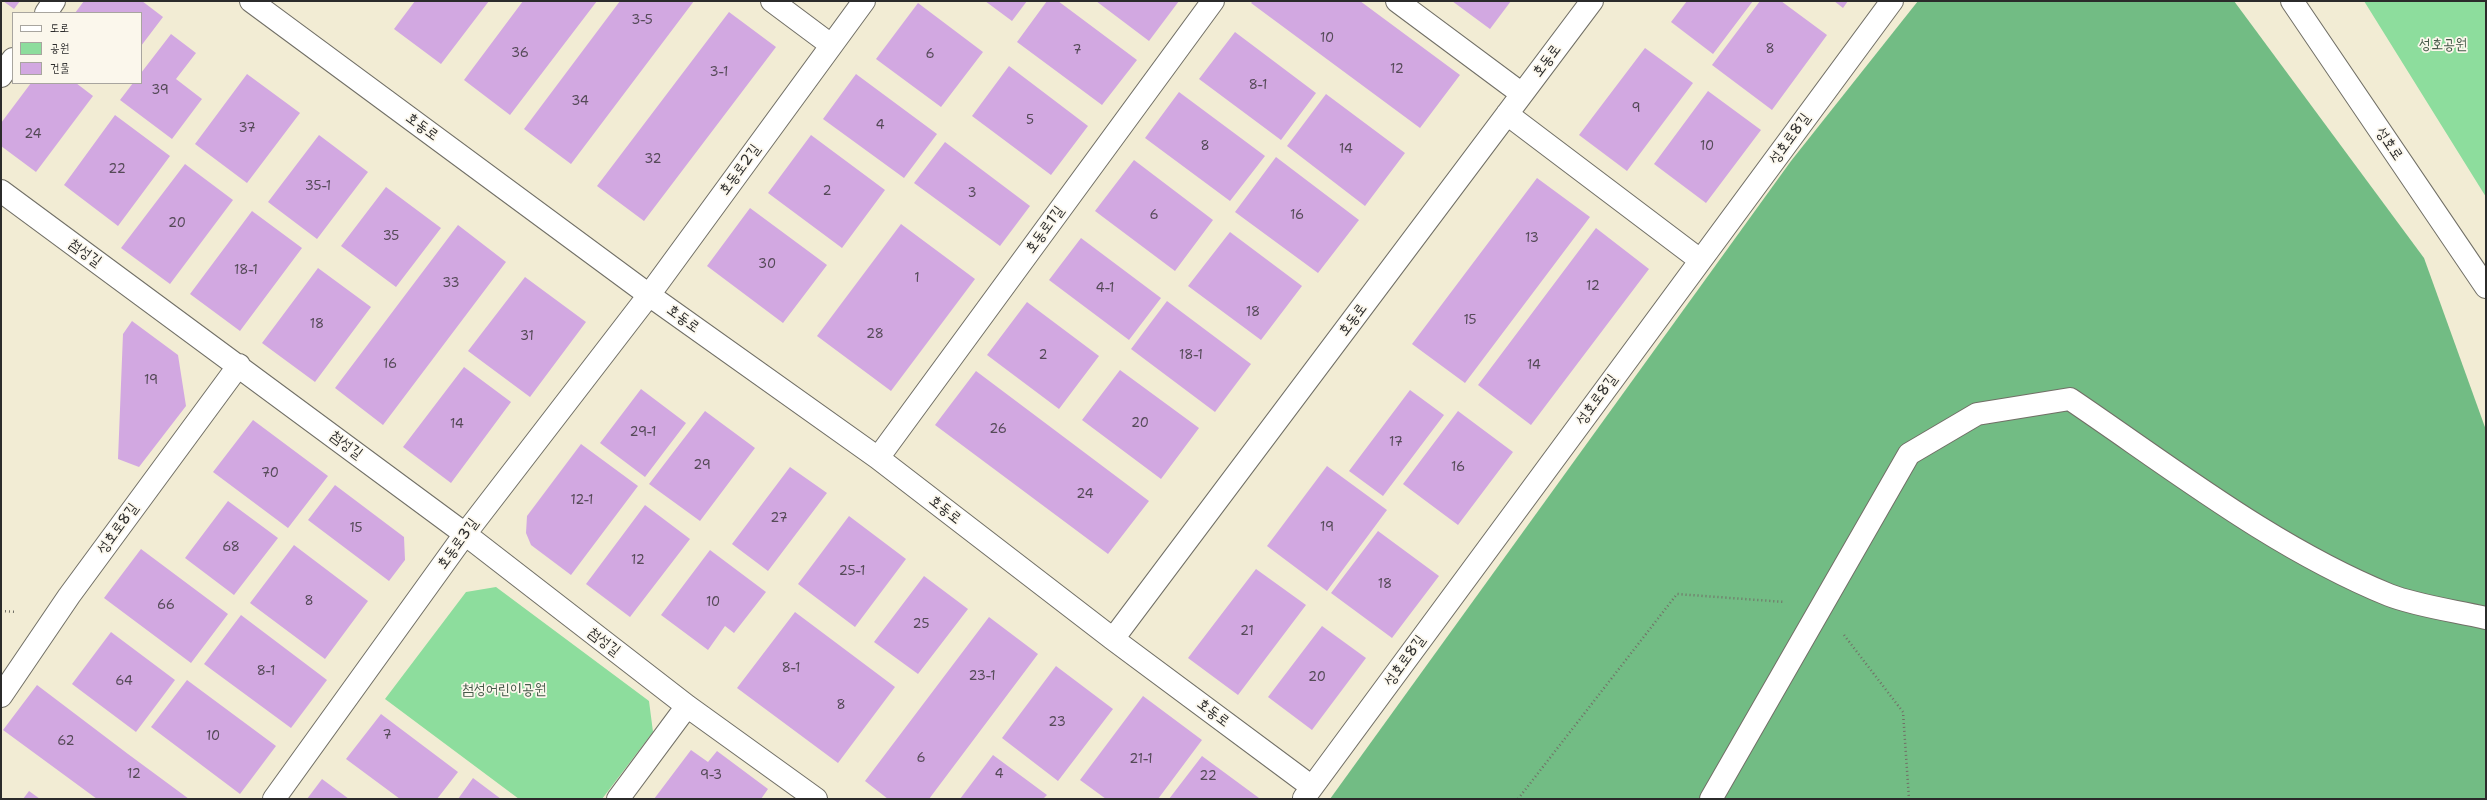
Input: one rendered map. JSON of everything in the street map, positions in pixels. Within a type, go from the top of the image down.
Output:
[{"type":"street","points":[[47,12],[54,1]]},
{"type":"street","name":"호동로","points":[[251,1],[649,295],[878,458],[1113,639],[1307,793]]},
{"type":"street","points":[[772,1],[831,45]]},
{"type":"street","name":"호동로2길","points":[[649,295],[864,1]]},
{"type":"street","name":"호동로1길","points":[[878,458],[1213,1]]},
{"type":"street","points":[[1398,1],[1522,94]]},
{"type":"street","name":"호동로","points":[[1113,639],[1592,1]]},
{"type":"street","name":"성호로8길","points":[[1307,793],[1892,1]]},
{"type":"street","name":"성호로","points":[[2292,1],[2486,287]]},
{"type":"street","points":[[1,76],[12,60]]},
{"type":"street","points":[[1507,114],[1700,260]]},
{"type":"street","name":"첨성길","points":[[1,191],[239,365],[465,534],[687,706],[816,799]]},
{"type":"street","name":"호동로3길","points":[[274,799],[465,534],[649,295]]},
{"type":"street","name":"성호로8길","points":[[1,696],[65,602],[239,365]]},
{"type":"street","points":[[1711,799],[1795,655],[1821,604],[1909,454],[1977,414],[2070,399],[2262,528],[2331,569],[2391,595],[2486,618]]},
{"type":"street","points":[[618,799],[687,706]]},
{"type":"path","points":[[1518,799],[1677,594],[1821,604],[1903,712],[1909,799]]},
{"type":"green space","points":[[1918,1],[2234,1],[2424,258],[2486,430],[2486,799],[1330,799],[1791,161]]},
{"type":"green space","name":"성호공원","points":[[2364,1],[2486,1],[2486,197]]},
{"type":"green space","name":"첨성어린이공원","points":[[496,587],[649,701],[653,732],[602,799],[519,799],[385,699],[466,592]]},
{"type":"building","points":[[3,1],[20,1],[14,9]]},
{"type":"building","points":[[84,1],[142,1],[163,17],[142,45],[142,12],[76,12]]},
{"type":"building","points":[[415,1],[489,1],[441,64],[394,29]]},
{"type":"building","points":[[523,1],[597,1],[510,115],[464,80]]},
{"type":"building","points":[[620,1],[694,1],[571,164],[524,129]]},
{"type":"building","points":[[985,1],[1027,1],[1012,21]]},
{"type":"building","points":[[1047,1],[1058,1],[1137,60],[1102,105],[1017,42]]},
{"type":"building","points":[[1096,1],[1179,1],[1149,41]]},
{"type":"building","points":[[1253,1],[1360,1],[1460,75],[1420,128],[1251,3]]},
{"type":"building","points":[[1452,1],[1511,1],[1490,29]]},
{"type":"building","points":[[1687,1],[1753,1],[1713,54],[1671,22]]},
{"type":"building","points":[[1760,1],[1781,1],[1827,35],[1772,110],[1712,65]]},
{"type":"building","points":[[1834,1],[1848,1],[1843,8]]},
{"type":"building","points":[[918,3],[983,52],[941,107],[876,59]]},
{"type":"building","points":[[729,12],[776,47],[644,221],[597,186]]},
{"type":"building","points":[[1235,32],[1316,93],[1281,140],[1199,79]]},
{"type":"building","points":[[171,34],[196,53],[176,79],[202,99],[172,139],[120,100],[132,84],[142,84],[142,72]]},
{"type":"building","points":[[1645,48],[1693,83],[1627,171],[1579,135]]},
{"type":"building","points":[[1009,66],[1088,126],[1051,175],[972,116]]},
{"type":"building","points":[[247,74],[300,113],[247,183],[195,144]]},
{"type":"building","points":[[856,74],[937,134],[904,178],[823,119]]},
{"type":"building","points":[[30,84],[77,84],[93,96],[36,172],[1,146],[1,123]]},
{"type":"building","points":[[1708,91],[1761,130],[1706,203],[1654,164]]},
{"type":"building","points":[[1179,92],[1265,156],[1230,201],[1145,138]]},
{"type":"building","points":[[1326,94],[1405,153],[1365,206],[1287,146]]},
{"type":"building","points":[[115,115],[170,156],[118,226],[64,185]]},
{"type":"building","points":[[319,135],[368,172],[317,239],[268,202]]},
{"type":"building","points":[[811,135],[885,190],[842,248],[768,193]]},
{"type":"building","points":[[945,142],[1030,206],[1000,246],[914,183]]},
{"type":"building","points":[[1276,157],[1359,220],[1318,273],[1235,212]]},
{"type":"building","points":[[1134,160],[1213,220],[1175,271],[1095,211]]},
{"type":"building","points":[[185,164],[233,200],[170,284],[121,248]]},
{"type":"building","points":[[1537,178],[1590,217],[1465,383],[1412,344]]},
{"type":"building","points":[[386,187],[441,228],[396,287],[341,246]]},
{"type":"building","points":[[750,208],[827,265],[783,323],[707,266]]},
{"type":"building","points":[[252,211],[302,248],[240,331],[190,294]]},
{"type":"building","points":[[901,224],[975,279],[891,391],[817,336]]},
{"type":"building","points":[[458,225],[506,262],[383,425],[335,388]]},
{"type":"building","points":[[1596,228],[1649,269],[1531,425],[1478,385]]},
{"type":"building","points":[[1230,232],[1302,286],[1261,340],[1188,286]]},
{"type":"building","points":[[1081,238],[1161,298],[1129,340],[1049,280]]},
{"type":"building","points":[[318,268],[371,307],[315,382],[262,343]]},
{"type":"building","points":[[525,277],[586,322],[530,397],[468,351]]},
{"type":"building","points":[[1167,301],[1251,364],[1215,412],[1131,349]]},
{"type":"building","points":[[1027,302],[1099,356],[1059,409],[987,355]]},
{"type":"building","points":[[132,321],[178,355],[186,406],[139,467],[118,459],[123,334]]},
{"type":"building","points":[[464,367],[511,402],[451,483],[403,447]]},
{"type":"building","points":[[1120,370],[1199,428],[1161,479],[1082,420]]},
{"type":"building","points":[[976,371],[1149,501],[1108,554],[935,425]]},
{"type":"building","points":[[641,389],[686,423],[645,477],[600,443]]},
{"type":"building","points":[[1410,390],[1444,415],[1383,496],[1349,471]]},
{"type":"building","points":[[705,411],[755,448],[700,521],[649,484]]},
{"type":"building","points":[[1458,411],[1513,452],[1458,525],[1403,484]]},
{"type":"building","points":[[253,420],[328,476],[288,528],[213,472]]},
{"type":"building","points":[[581,444],[638,486],[571,575],[531,545],[526,533],[527,516]]},
{"type":"building","points":[[1327,466],[1387,510],[1327,591],[1267,546]]},
{"type":"building","points":[[790,467],[827,493],[768,571],[732,544]]},
{"type":"building","points":[[335,485],[404,537],[405,560],[389,581],[308,520]]},
{"type":"building","points":[[228,501],[278,538],[234,595],[185,558]]},
{"type":"building","points":[[645,505],[690,539],[630,617],[586,584]]},
{"type":"building","points":[[849,516],[906,559],[855,627],[798,584]]},
{"type":"building","points":[[1378,531],[1439,576],[1392,638],[1331,593]]},
{"type":"building","points":[[294,545],[368,601],[325,659],[250,603]]},
{"type":"building","points":[[141,549],[228,614],[191,663],[104,598]]},
{"type":"building","points":[[710,550],[766,592],[734,633],[725,626],[708,650],[661,615]]},
{"type":"building","points":[[1256,569],[1306,605],[1238,695],[1188,658]]},
{"type":"building","points":[[924,576],[968,609],[918,674],[874,642]]},
{"type":"building","points":[[795,612],[895,687],[838,763],[737,688]]},
{"type":"building","points":[[241,615],[327,680],[291,728],[204,664]]},
{"type":"building","points":[[989,617],[1038,654],[929,799],[888,799],[865,781]]},
{"type":"building","points":[[1322,626],[1366,658],[1312,730],[1268,697]]},
{"type":"building","points":[[111,632],[175,680],[136,732],[72,684]]},
{"type":"building","points":[[1056,666],[1113,709],[1058,781],[1002,738]]},
{"type":"building","points":[[187,680],[276,746],[240,794],[151,727]]},
{"type":"building","points":[[37,685],[189,799],[97,799],[3,730]]},
{"type":"building","points":[[1143,696],[1202,740],[1158,799],[1106,799],[1080,780]]},
{"type":"building","points":[[381,714],[458,772],[437,799],[400,799],[346,759]]},
{"type":"building","points":[[691,750],[708,762],[717,751],[768,789],[761,799],[654,799]]},
{"type":"building","points":[[993,755],[1047,795],[1043,799],[960,799]]},
{"type":"building","points":[[1202,756],[1259,798],[1169,799]]},
{"type":"building","points":[[473,778],[501,799],[458,799]]},
{"type":"building","points":[[322,779],[349,799],[307,799]]},
{"type":"building","points":[[29,791],[40,799],[23,799]]}]
